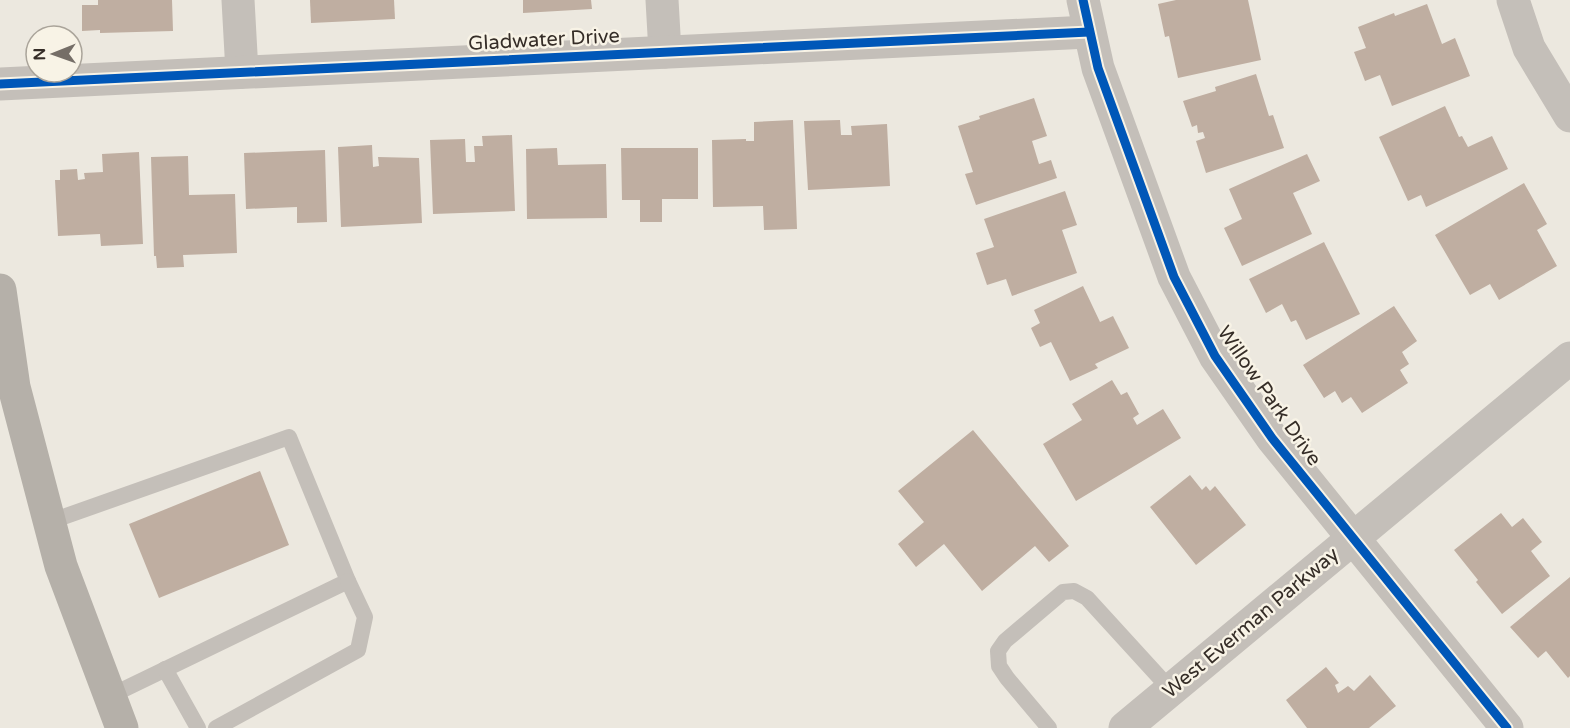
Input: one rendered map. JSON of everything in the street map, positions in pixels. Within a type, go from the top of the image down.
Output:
[{"type":"main road","points":[[0,290],[5,358],[49,522],[62,566],[122,728]]},
{"type":"street","points":[[238,0],[242,72]]},
{"type":"street","points":[[662,0],[665,52]]},
{"type":"street","name":"Willow Park Drive","points":[[1083,0],[1098,68],[1174,277],[1215,356],[1272,438],[1507,728]]},
{"type":"street","points":[[1513,0],[1529,48],[1570,116]]},
{"type":"street","name":"Gladwater Drive","points":[[0,84],[1089,32]]},
{"type":"street","name":"West Everman Parkway","points":[[1125,728],[1570,358]]},
{"type":"lane","points":[[49,522],[289,437],[365,617],[358,650],[216,728]]},
{"type":"lane","points":[[110,696],[348,581]]},
{"type":"lane","points":[[1049,728],[999,666],[998,651],[1005,641],[1063,592],[1074,591],[1087,598],[1171,690]]},
{"type":"lane","points":[[165,669],[198,728]]},
{"type":"building","points":[[98,0],[172,0],[173,31],[100,33],[100,30],[84,31],[82,5],[98,5]]},
{"type":"building","points":[[310,0],[394,0],[395,19],[311,23]]},
{"type":"building","points":[[523,0],[591,0],[592,9],[523,13]]},
{"type":"building","points":[[1176,0],[1248,0],[1261,60],[1178,78],[1169,36],[1165,37],[1158,4]]},
{"type":"building","points":[[1427,4],[1442,44],[1455,38],[1470,76],[1392,106],[1380,75],[1365,81],[1354,52],[1366,48],[1358,27],[1394,13],[1395,16]]},
{"type":"building","points":[[1256,74],[1269,116],[1273,115],[1284,148],[1206,173],[1196,141],[1205,138],[1203,132],[1198,133],[1197,125],[1192,127],[1183,101],[1216,91],[1215,87]]},
{"type":"building","points":[[1034,98],[1047,136],[1032,141],[1039,164],[1051,160],[1057,178],[976,205],[965,174],[973,172],[958,126],[980,119],[979,116]]},
{"type":"building","points":[[1445,106],[1459,137],[1462,136],[1468,147],[1492,136],[1508,169],[1426,207],[1421,195],[1408,201],[1379,137]]},
{"type":"building","points":[[793,120],[797,229],[764,230],[763,206],[713,207],[712,140],[746,139],[746,141],[754,141],[754,122]]},
{"type":"building","points":[[840,120],[841,135],[852,135],[851,126],[887,124],[890,186],[808,190],[804,121]]},
{"type":"building","points":[[512,135],[515,211],[433,214],[430,140],[465,139],[466,162],[475,162],[474,146],[483,146],[482,136]]},
{"type":"building","points":[[372,145],[373,167],[379,166],[378,157],[419,158],[422,223],[341,227],[338,147]]},
{"type":"building","points":[[557,148],[558,165],[606,164],[607,218],[527,219],[526,149]]},
{"type":"building","points":[[621,148],[698,148],[698,199],[662,199],[662,222],[640,222],[640,200],[622,200]]},
{"type":"building","points":[[325,150],[327,222],[297,223],[297,207],[246,209],[244,153]]},
{"type":"building","points":[[139,152],[143,244],[101,246],[100,234],[58,236],[55,180],[60,180],[60,170],[77,169],[78,180],[85,179],[84,173],[103,172],[102,154]]},
{"type":"building","points":[[1307,154],[1320,181],[1293,193],[1312,234],[1242,266],[1224,228],[1242,219],[1229,189]]},
{"type":"building","points":[[188,156],[189,195],[235,194],[237,253],[183,255],[184,267],[157,268],[156,256],[154,256],[151,157]]},
{"type":"building","points":[[1524,183],[1547,224],[1537,230],[1557,266],[1499,300],[1490,284],[1470,295],[1435,235]]},
{"type":"building","points":[[1065,191],[1077,225],[1062,230],[1077,273],[1012,296],[1006,279],[987,285],[976,253],[994,247],[984,219]]},
{"type":"building","points":[[1324,242],[1360,314],[1306,340],[1296,320],[1291,322],[1282,304],[1266,313],[1249,279]]},
{"type":"building","points":[[1083,286],[1100,322],[1113,316],[1129,348],[1095,364],[1098,368],[1070,381],[1051,342],[1040,347],[1031,328],[1040,323],[1034,310]]},
{"type":"building","points":[[1394,306],[1417,341],[1402,352],[1409,364],[1400,370],[1408,383],[1362,413],[1351,397],[1342,403],[1335,391],[1324,398],[1303,365]]},
{"type":"building","points":[[1112,380],[1121,395],[1127,392],[1139,414],[1133,418],[1137,425],[1163,409],[1181,438],[1076,501],[1043,444],[1082,420],[1072,404]]},
{"type":"building","points":[[973,430],[1069,546],[1049,562],[1035,546],[982,591],[944,544],[916,567],[898,544],[924,522],[898,491]]},
{"type":"building","points":[[260,471],[289,545],[159,598],[129,524]]},
{"type":"building","points":[[1190,475],[1202,490],[1206,486],[1210,491],[1215,486],[1246,525],[1196,565],[1150,507]]},
{"type":"building","points":[[1501,513],[1512,527],[1523,518],[1542,542],[1531,551],[1550,576],[1502,614],[1454,550]]},
{"type":"building","points":[[1570,577],[1570,676],[1568,678],[1546,651],[1538,658],[1510,627]]},
{"type":"building","points":[[1326,667],[1339,683],[1335,685],[1338,693],[1348,686],[1354,691],[1370,675],[1396,706],[1369,728],[1307,728],[1286,700]]},
{"type":"cycle path","points":[[1083,0],[1098,68],[1174,277],[1215,356],[1272,438],[1507,728]]},
{"type":"cycle path","points":[[0,84],[1089,32]]}]
